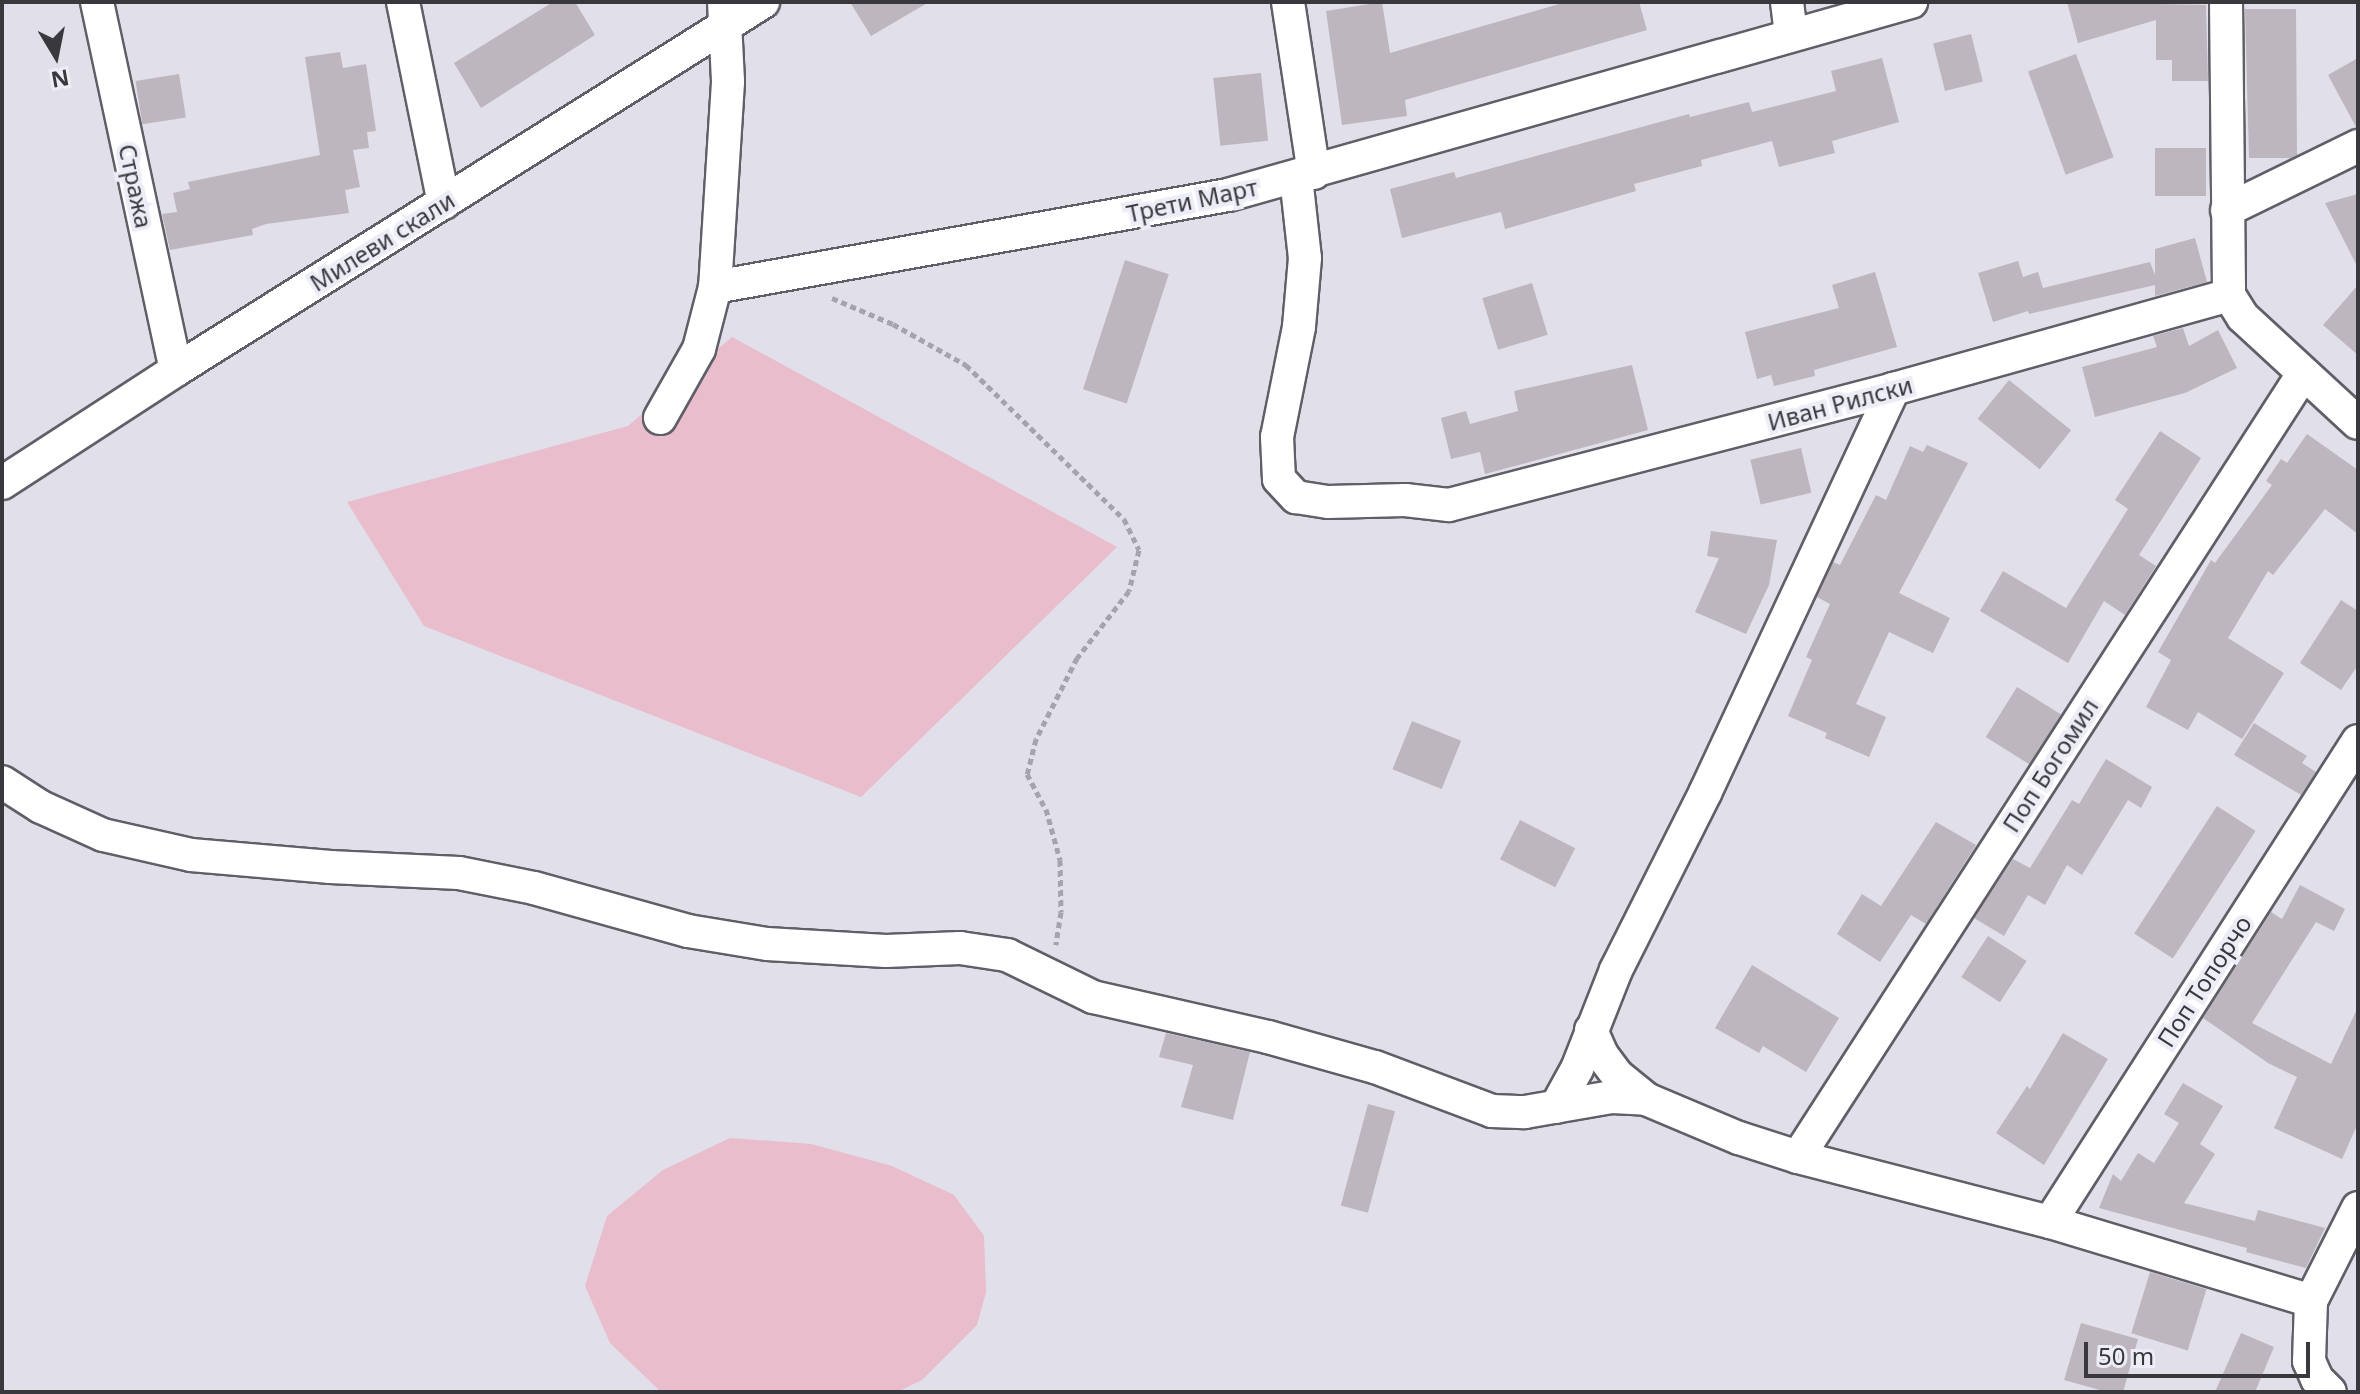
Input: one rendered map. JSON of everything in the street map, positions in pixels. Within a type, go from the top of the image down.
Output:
[{"type":"street","name":"Стража","points":[[97,2],[176,370]]},
{"type":"street","points":[[403,2],[444,203]]},
{"type":"street","name":"Милеви скали","points":[[2,483],[444,203],[725,14],[763,2]]},
{"type":"street","points":[[1288,2],[1305,175]]},
{"type":"street","points":[[1787,2],[1791,35]]},
{"type":"street","name":"Трети Март","points":[[715,287],[1213,198],[1305,175],[1911,2]]},
{"type":"street","points":[[2226,2],[2229,295],[2243,317],[2358,423]]},
{"type":"street","points":[[660,418],[699,349],[715,287],[728,82],[725,14]]},
{"type":"street","points":[[2227,210],[2358,146]]},
{"type":"street","name":"Иван Рилски","points":[[1305,175],[1305,258],[1299,327],[1277,437],[1279,479],[1296,497],[1328,502],[1405,500],[1449,505],[1893,389],[2229,295]]},
{"type":"street","name":"Поп Богомил","points":[[1798,1157],[2303,374]]},
{"type":"street","points":[[1556,1107],[1577,1069],[1591,1030],[1893,389]]},
{"type":"street","name":"Поп Топорчо","points":[[2050,1222],[2358,741]]},
{"type":"street","points":[[2,782],[41,807],[103,835],[191,855],[330,867],[459,873],[534,888],[688,931],[782,945],[886,951],[960,948],[1007,955],[1093,997],[1268,1037],[1375,1067],[1492,1111],[1525,1112],[1612,1097],[1646,1099]]},
{"type":"street","points":[[1591,1030],[1602,1055],[1618,1076],[1646,1099],[1739,1138],[1798,1157],[2050,1222],[2311,1301]]},
{"type":"street","points":[[2298,1392],[2309,1361],[2311,1301],[2358,1208]]},
{"type":"street","points":[[2309,1361],[2317,1379],[2330,1392]]},
{"type":"path","points":[[778,275],[893,324],[966,365],[1124,519],[1139,550],[1129,591],[1077,658],[1036,739],[1027,774],[1046,809],[1060,860],[1061,912],[1050,977]]},
{"type":"shaded area","points":[[732,337],[1117,547],[861,797],[424,626],[347,502],[628,426]]},
{"type":"shaded area","points":[[730,1138],[811,1144],[892,1166],[954,1195],[984,1236],[986,1292],[977,1325],[922,1380],[897,1392],[660,1391],[610,1343],[585,1286],[607,1216],[663,1170]]},
{"type":"building","points":[[553,2],[575,2],[595,35],[481,108],[454,63]]},
{"type":"building","points":[[850,2],[929,2],[871,36]]},
{"type":"building","points":[[1382,2],[1390,53],[1566,2],[1639,2],[1647,30],[1405,100],[1407,116],[1342,125],[1326,11]]},
{"type":"building","points":[[2067,2],[2206,5],[2208,81],[2172,81],[2172,60],[2156,60],[2156,20],[2078,43]]},
{"type":"building","points":[[2245,9],[2296,9],[2297,155],[2291,158],[2249,158]]},
{"type":"building","points":[[1971,34],[1983,82],[1945,91],[1933,43]]},
{"type":"building","points":[[340,52],[343,68],[366,64],[376,131],[367,132],[369,148],[353,150],[360,187],[345,190],[349,213],[266,224],[252,229],[253,235],[170,250],[162,214],[177,212],[173,193],[190,189],[188,182],[320,155],[305,57]]},
{"type":"building","points":[[2076,54],[2114,157],[2066,175],[2028,71]]},
{"type":"building","points":[[1882,58],[1899,122],[1832,141],[1835,153],[1779,167],[1772,141],[1701,160],[1702,166],[1634,184],[1636,191],[1505,229],[1501,212],[1402,238],[1390,189],[1454,172],[1456,178],[1689,114],[1690,117],[1749,102],[1752,112],[1836,91],[1831,71]]},
{"type":"building","points":[[2358,58],[2358,127],[2356,127],[2328,75]]},
{"type":"building","points":[[1261,73],[1268,141],[1220,146],[1213,78]]},
{"type":"building","points":[[179,74],[186,117],[142,124],[136,81]]},
{"type":"building","points":[[2155,148],[2206,148],[2206,196],[2155,196]]},
{"type":"building","points":[[2358,194],[2358,268],[2325,203]]},
{"type":"building","points":[[2195,238],[2207,282],[2155,296],[2155,285],[2029,314],[2028,311],[1993,322],[1978,273],[2018,261],[2023,277],[2038,272],[2043,288],[2150,262],[2155,275],[2155,249]]},
{"type":"building","points":[[1125,260],[1169,274],[1127,404],[1083,389]]},
{"type":"building","points":[[1875,272],[1897,347],[1814,370],[1815,376],[1774,386],[1771,375],[1757,379],[1745,332],[1839,308],[1832,285]]},
{"type":"building","points":[[1532,283],[1548,335],[1498,350],[1482,298]]},
{"type":"building","points":[[2358,285],[2358,355],[2323,325]]},
{"type":"building","points":[[2183,328],[2189,346],[2218,330],[2237,368],[2185,393],[2095,417],[2082,367],[2157,347],[2153,336]]},
{"type":"building","points":[[1632,365],[1648,430],[1485,474],[1480,452],[1451,459],[1441,418],[1466,411],[1470,424],[1518,411],[1514,391]]},
{"type":"building","points":[[2009,380],[2071,430],[2040,469],[1978,419]]},
{"type":"building","points":[[2160,431],[2201,458],[2139,555],[2156,566],[2125,615],[2104,601],[2068,663],[1980,611],[2003,571],[2066,608],[2128,509],[2115,500]]},
{"type":"building","points":[[2307,434],[2358,470],[2358,534],[2325,509],[2273,575],[2268,571],[2228,638],[2284,673],[2242,739],[2198,712],[2188,730],[2146,707],[2171,660],[2158,652],[2211,560],[2215,563],[2272,485],[2266,481],[2281,459],[2287,463]]},
{"type":"building","points":[[1927,445],[1968,463],[1899,593],[1950,618],[1933,653],[1889,632],[1856,704],[1886,717],[1869,757],[1825,738],[1827,733],[1788,716],[1812,660],[1806,657],[1830,604],[1817,597],[1833,562],[1840,565],[1876,495],[1886,500],[1910,446],[1923,452]]},
{"type":"building","points":[[1801,448],[1811,493],[1761,505],[1750,460]]},
{"type":"building","points":[[1711,531],[1777,540],[1769,585],[1746,634],[1695,612],[1719,558],[1707,556]]},
{"type":"building","points":[[2341,600],[2358,611],[2358,665],[2341,690],[2300,663]]},
{"type":"building","points":[[2017,687],[2061,715],[2030,765],[1986,737]]},
{"type":"building","points":[[1412,721],[1461,741],[1442,789],[1393,769]]},
{"type":"building","points":[[2254,723],[2307,756],[2302,763],[2316,772],[2301,795],[2234,755]]},
{"type":"building","points":[[2106,759],[2152,787],[2141,808],[2128,800],[2082,875],[2067,865],[2045,905],[2028,895],[2004,936],[1974,918],[2013,859],[2030,868],[2072,800],[2079,804]]},
{"type":"building","points":[[2217,806],[2256,831],[2173,959],[2134,933]]},
{"type":"building","points":[[1520,820],[1575,848],[1555,887],[1500,859]]},
{"type":"building","points":[[1936,822],[1976,845],[1926,924],[1911,915],[1880,962],[1837,934],[1862,894],[1881,906]]},
{"type":"building","points":[[2300,885],[2345,909],[2334,931],[2316,922],[2252,1023],[2331,1064],[2358,1007],[2358,1123],[2342,1159],[2274,1128],[2297,1077],[2268,1063],[2203,1018],[2271,912],[2282,919]]},
{"type":"building","points":[[1988,936],[2027,961],[2000,1002],[1961,977]]},
{"type":"building","points":[[1752,965],[1839,1018],[1806,1072],[1763,1046],[1759,1053],[1715,1028]]},
{"type":"building","points":[[1166,1033],[1250,1052],[1233,1120],[1181,1107],[1193,1065],[1159,1057]]},
{"type":"building","points":[[2063,1033],[2108,1059],[2044,1165],[1996,1133],[2027,1086],[2030,1089]]},
{"type":"building","points":[[2183,1083],[2223,1106],[2200,1144],[2215,1154],[2184,1203],[2255,1221],[2258,1210],[2325,1228],[2306,1268],[2246,1252],[2247,1248],[2099,1208],[2113,1174],[2121,1181],[2138,1153],[2154,1163],[2179,1123],[2164,1114]]},
{"type":"building","points":[[1368,1104],[1395,1111],[1368,1213],[1341,1205]]},
{"type":"building","points":[[2150,1272],[2206,1289],[2188,1350],[2131,1333]]},
{"type":"building","points":[[2081,1323],[2138,1339],[2123,1392],[2107,1392],[2064,1380]]},
{"type":"building","points":[[2241,1333],[2274,1347],[2255,1392],[2215,1392]]}]
